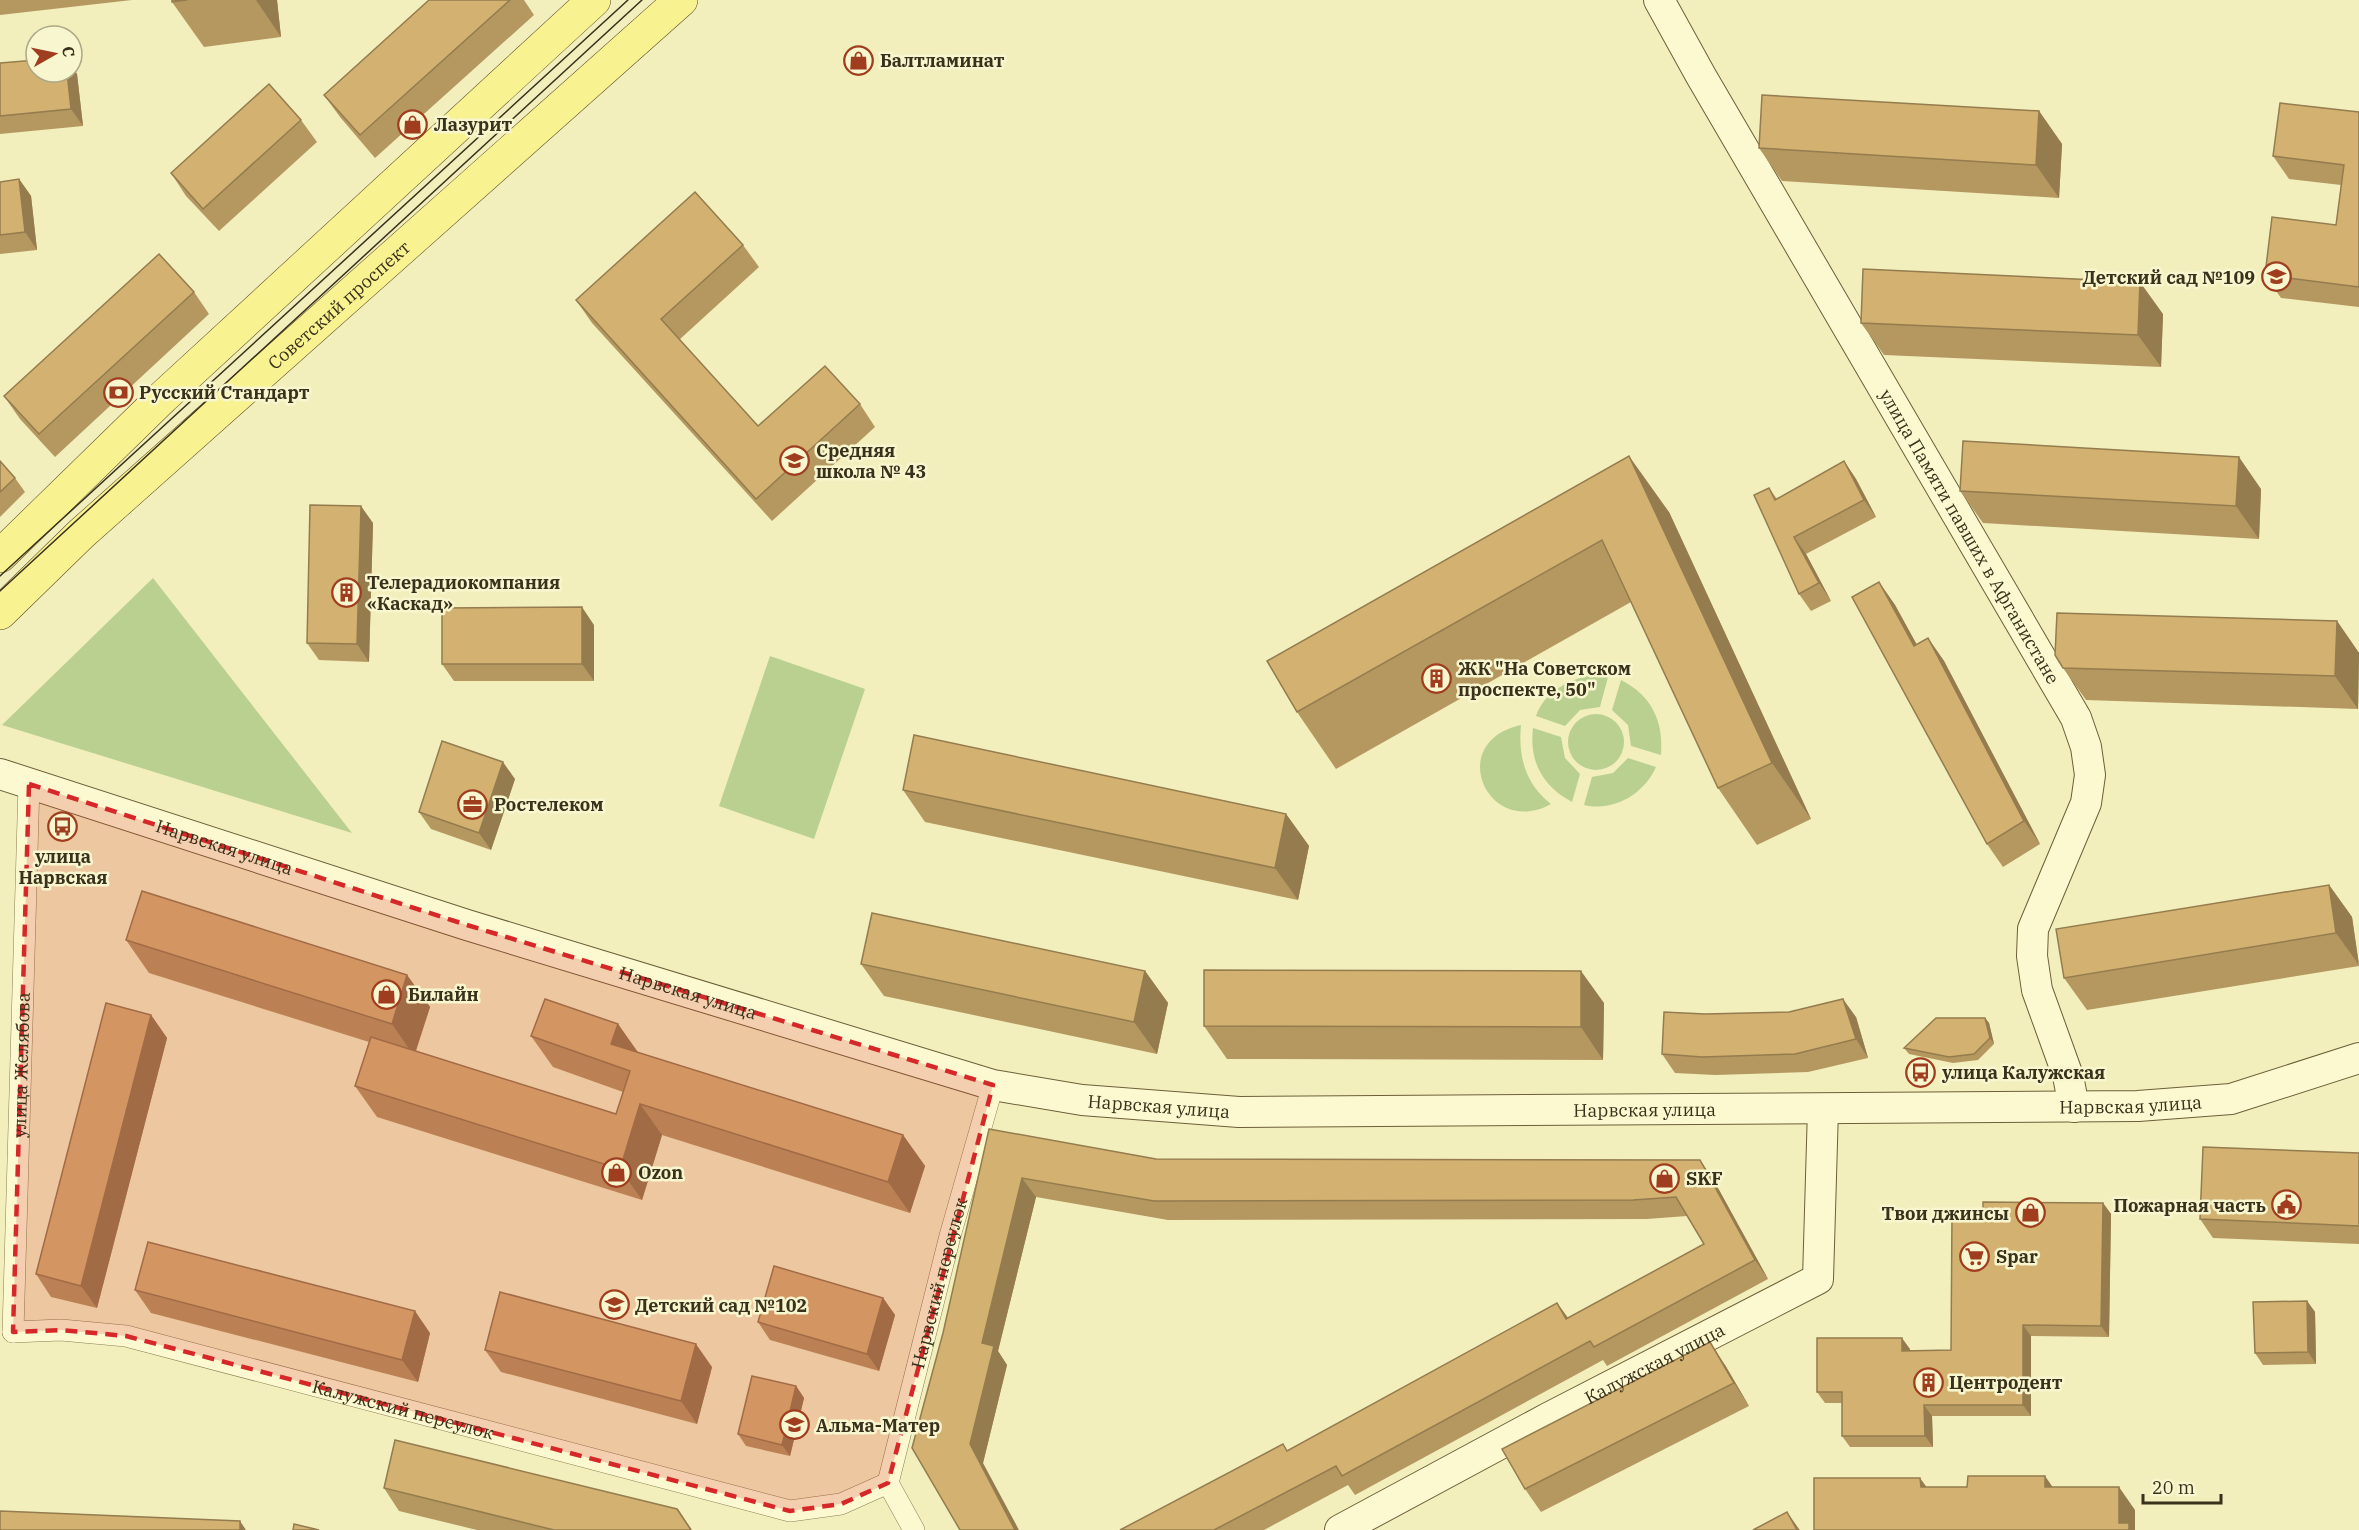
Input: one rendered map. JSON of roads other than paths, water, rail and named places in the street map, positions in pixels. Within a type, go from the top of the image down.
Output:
[{"type":"main road","points":[[0,556],[163,397],[594,0]]},
{"type":"main road","name":"Советский проспект","points":[[0,613],[81,534],[681,0]]},
{"type":"main road","name":"улица Памяти павших в Афганистане","points":[[1659,0],[1706,86],[2076,718],[2086,747],[2090,775],[2086,802],[2033,929],[2032,956],[2037,990],[2068,1076],[2074,1107]]},
{"type":"main road","name":"Нарвская улица","points":[[0,774],[467,925],[993,1084],[1082,1100],[1239,1112],[2138,1106],[2230,1099],[2359,1058]]},
{"type":"main road","name":"Калужская улица","points":[[1340,1530],[1548,1418],[1818,1280],[1823,1109]]},
{"type":"street","name":"улица Желябова","points":[[6,1336],[29,784]]},
{"type":"street","name":"Нарвский переулок","points":[[888,1483],[950,1236],[993,1084]]},
{"type":"street","name":"Калужский переулок","points":[[6,1336],[61,1329],[126,1336],[790,1511],[841,1504],[888,1483]]},
{"type":"street","points":[[888,1483],[914,1530]]},
{"type":"tram line","points":[[0,576],[628,0]]},
{"type":"tram line","points":[[0,591],[642,0]]},
{"type":"place","name":"Балтламинат","points":[[859,60]]},
{"type":"place","name":"Лазурит","points":[[413,124]]},
{"type":"place","name":"Детский сад №109","points":[[2276,277]]},
{"type":"place","name":"Русский Стандарт","points":[[118,392]]},
{"type":"place","name":"Средняя школа № 43","points":[[795,460]]},
{"type":"place","name":"Телерадиокомпания «Каскад»","points":[[346,592]]},
{"type":"place","name":"ЖК \"На Советском проспекте, 50\"","points":[[1437,678]]},
{"type":"place","name":"Ростелеком","points":[[473,804]]},
{"type":"place","name":"улица Нарвская","points":[[63,827]]},
{"type":"place","name":"Билайн","points":[[387,994]]},
{"type":"place","name":"улица Калужская","points":[[1921,1072]]},
{"type":"place","name":"Ozon","points":[[617,1172]]},
{"type":"place","name":"SKF","points":[[1665,1178]]},
{"type":"place","name":"Пожарная часть","points":[[2287,1205]]},
{"type":"place","name":"Твои джинсы","points":[[2030,1213]]},
{"type":"place","name":"Spar","points":[[1975,1256]]},
{"type":"place","name":"Детский сад №102","points":[[614,1305]]},
{"type":"place","name":"Центродент","points":[[1928,1382]]},
{"type":"place","name":"Альма-Матер","points":[[795,1425]]}]
